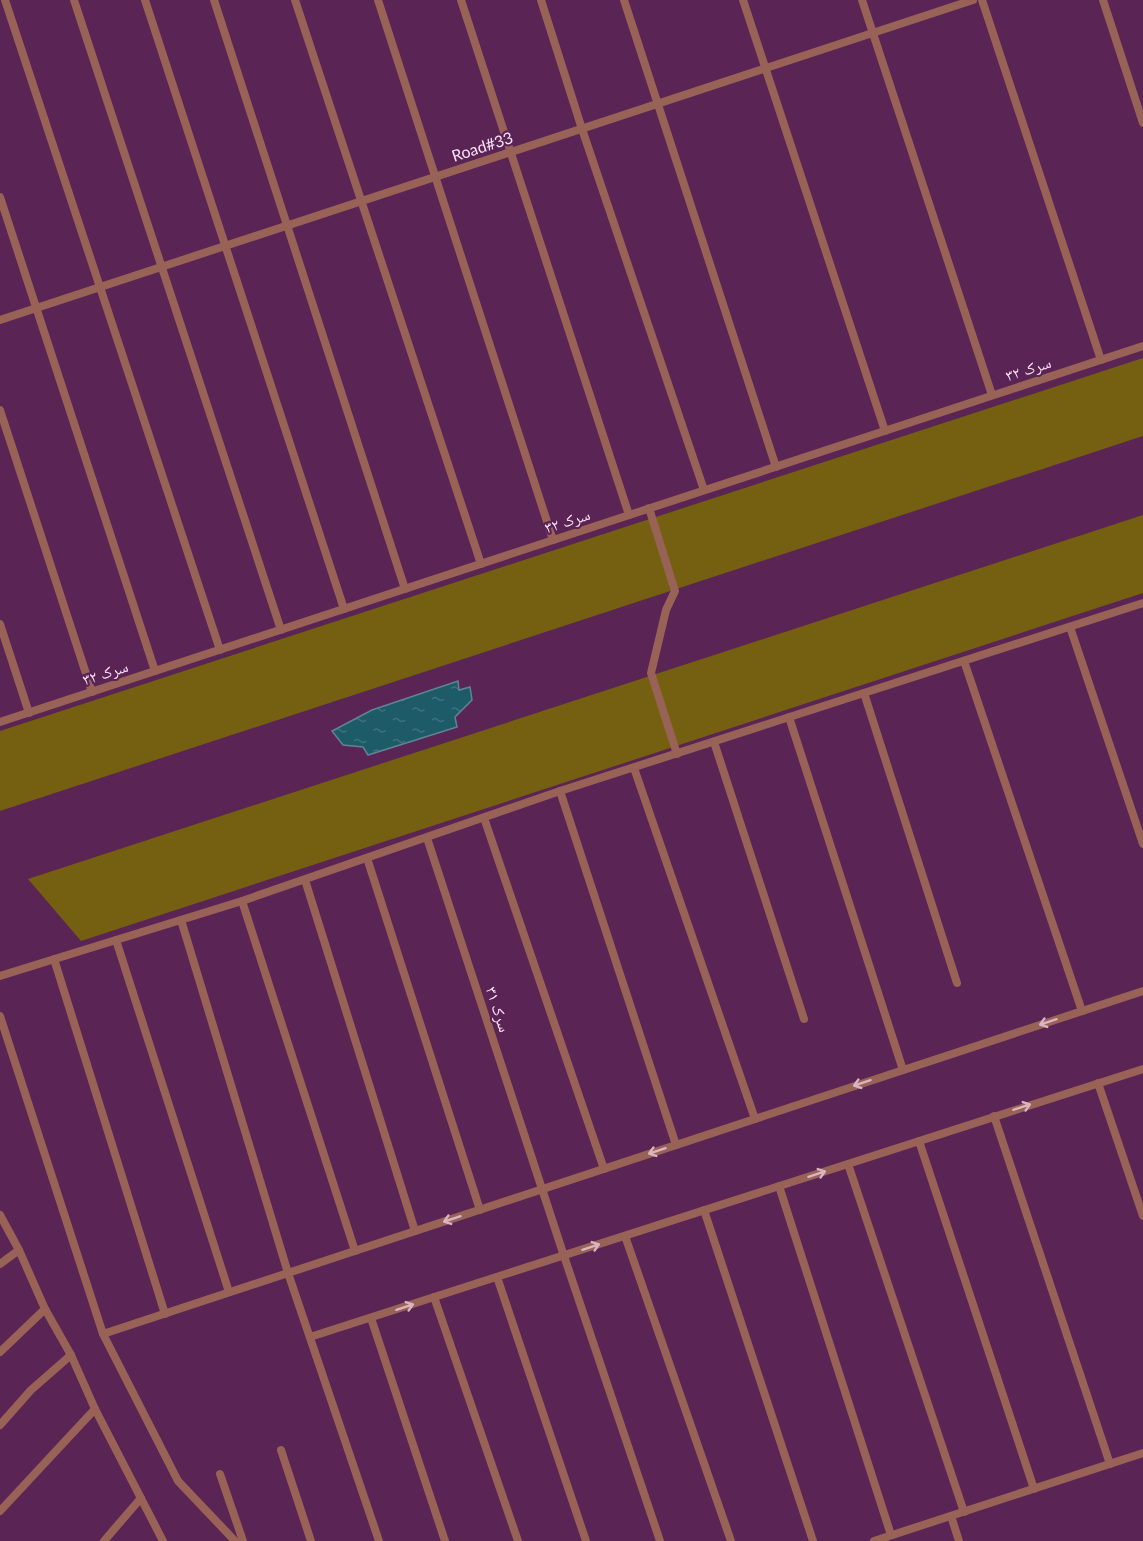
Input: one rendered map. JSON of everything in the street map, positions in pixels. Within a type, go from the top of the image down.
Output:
[{"type":"street","points":[[5,0],[220,650]]},
{"type":"street","points":[[74,0],[281,630]]},
{"type":"street","points":[[145,0],[344,609]]},
{"type":"street","points":[[214,0],[405,589]]},
{"type":"street","points":[[295,0],[481,564]]},
{"type":"street","points":[[378,0],[553,540]]},
{"type":"street","points":[[460,0],[629,515]]},
{"type":"street","points":[[541,0],[582,129],[704,490]]},
{"type":"street","points":[[624,0],[777,467]]},
{"type":"street","points":[[743,0],[885,431]]},
{"type":"street","points":[[862,0],[992,395]]},
{"type":"street","name":"Road#33","points":[[0,320],[974,0]]},
{"type":"street","points":[[982,0],[1101,360]]},
{"type":"street","points":[[1103,0],[1143,123]]},
{"type":"street","points":[[0,198],[155,671]]},
{"type":"street","name":"سرک ۳۲","points":[[0,722],[1143,346]]},
{"type":"street","points":[[0,410],[93,692]]},
{"type":"street","points":[[649,508],[675,591],[666,610],[651,673],[677,754]]},
{"type":"street","points":[[0,976],[243,901],[560,791],[1143,603]]},
{"type":"street","points":[[0,624],[29,712]]},
{"type":"street","points":[[1070,627],[1143,844]]},
{"type":"street","points":[[964,661],[1083,1011]]},
{"type":"street","points":[[864,693],[957,983]]},
{"type":"street","points":[[789,717],[903,1070]]},
{"type":"street","points":[[714,742],[804,1019]]},
{"type":"street","points":[[634,768],[755,1119]]},
{"type":"street","points":[[560,791],[676,1145]]},
{"type":"street","points":[[484,818],[604,1169]]},
{"type":"street","name":"سرک ۳۱","points":[[427,838],[660,1541]]},
{"type":"street","points":[[367,858],[480,1210]]},
{"type":"street","points":[[305,880],[415,1231]]},
{"type":"street","points":[[243,901],[355,1251]]},
{"type":"street","points":[[181,920],[288,1273],[379,1541]]},
{"type":"street","points":[[116,940],[229,1293]]},
{"type":"street","points":[[54,959],[165,1314]]},
{"type":"street","points":[[102,1334],[1143,991]]},
{"type":"street","points":[[0,1016],[102,1334],[178,1481],[235,1541]]},
{"type":"street","points":[[310,1338],[1143,1068]]},
{"type":"street","points":[[1098,1083],[1143,1216]]},
{"type":"street","points":[[994,1116],[1110,1464]]},
{"type":"street","points":[[919,1141],[1035,1489]]},
{"type":"street","points":[[848,1164],[964,1512]]},
{"type":"street","points":[[779,1186],[891,1535]]},
{"type":"street","points":[[704,1210],[813,1541]]},
{"type":"street","points":[[0,1215],[163,1541]]},
{"type":"street","points":[[625,1236],[730,1541]]},
{"type":"street","points":[[0,1264],[19,1250]]},
{"type":"street","points":[[497,1277],[586,1541]]},
{"type":"street","points":[[434,1297],[518,1541]]},
{"type":"street","points":[[0,1352],[45,1309]]},
{"type":"street","points":[[371,1318],[445,1541]]},
{"type":"street","points":[[0,1425],[31,1390],[71,1355]]},
{"type":"street","points":[[0,1511],[95,1409]]},
{"type":"street","points":[[281,1450],[311,1541]]},
{"type":"street","points":[[874,1541],[1143,1453]]},
{"type":"street","points":[[220,1474],[243,1541]]},
{"type":"street","points":[[104,1541],[141,1498]]},
{"type":"street","points":[[951,1516],[959,1541]]},
{"type":"shaded area","points":[[1143,358],[1143,436],[0,811],[0,731]]},
{"type":"shaded area","points":[[1143,515],[1143,593],[81,941],[28,879]]},
{"type":"water","points":[[458,681],[459,690],[470,687],[472,700],[455,717],[457,727],[368,755],[363,747],[343,745],[332,731],[372,710]]}]
